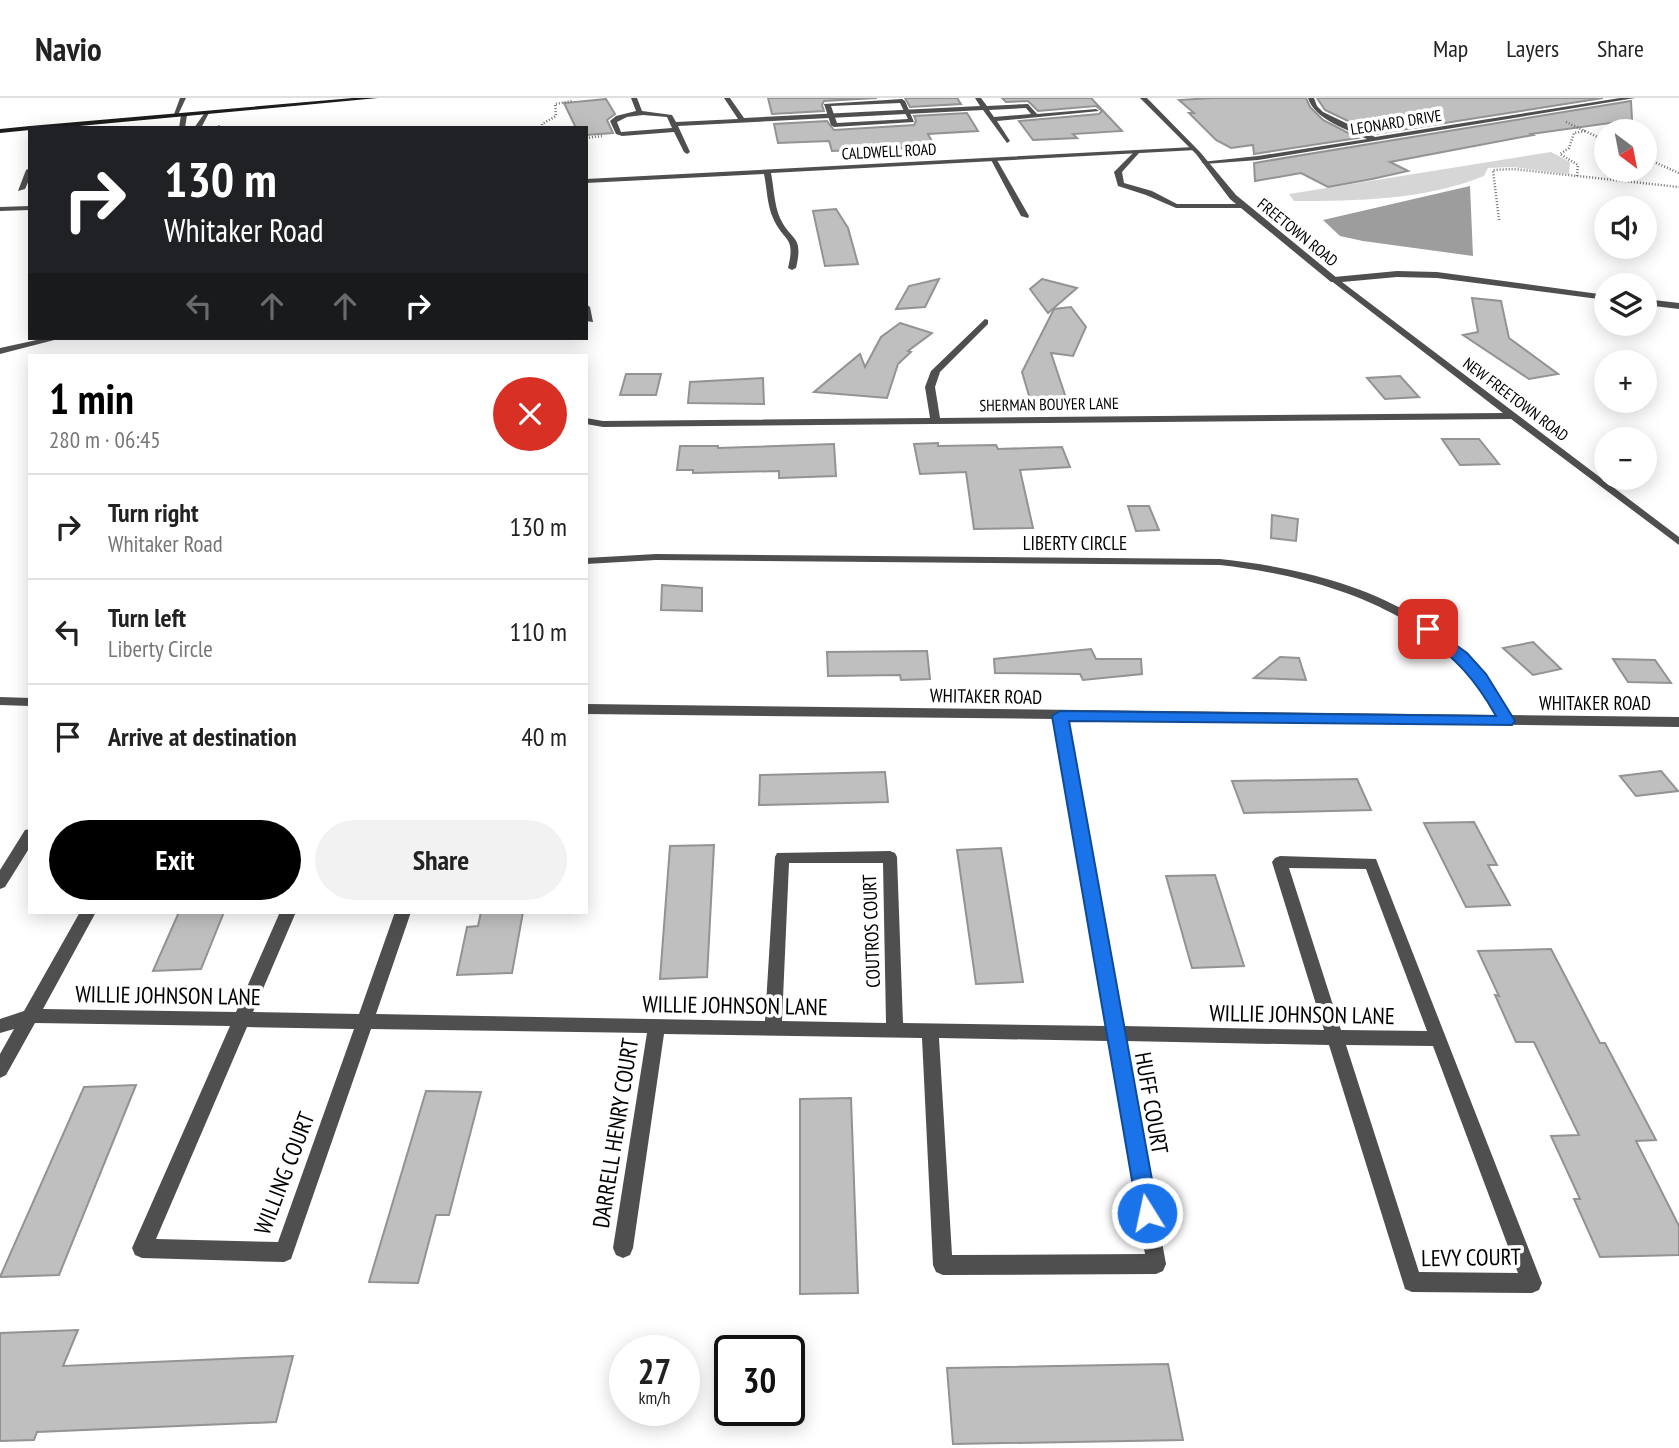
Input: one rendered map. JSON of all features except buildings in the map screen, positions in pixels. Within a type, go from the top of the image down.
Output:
[{"type":"main road","points":[[54,126],[374,98]]},
{"type":"main road","points":[[0,131],[28,128]]},
{"type":"street","points":[[182,126],[180,115],[183,98]]},
{"type":"street","points":[[634,98],[640,114]]},
{"type":"street","points":[[727,98],[741,119]]},
{"type":"street","points":[[978,98],[1007,141]]},
{"type":"street","name":"FREETOWN ROAD","points":[[1143,98],[1194,149],[1243,206],[1334,280],[1397,274],[1437,275],[1594,295]]},
{"type":"street","points":[[1311,98],[1314,107],[1321,113],[1375,140]]},
{"type":"street","name":"LEONARD DRIVE","points":[[1205,162],[1258,158],[1632,98]]},
{"type":"street","points":[[830,116],[827,104],[902,101],[909,111]]},
{"type":"street","points":[[687,152],[675,127],[670,116],[640,114],[614,118],[618,133],[629,135],[675,127],[741,119],[909,111],[1028,106],[1036,116]]},
{"type":"street","points":[[993,119],[1096,111]]},
{"type":"street","points":[[198,126],[206,113]]},
{"type":"street","name":"CALDWELL ROAD","points":[[588,181],[1194,149]]},
{"type":"street","points":[[1135,153],[1118,172],[1121,184],[1176,206],[1243,206]]},
{"type":"street","points":[[993,160],[1025,216]]},
{"type":"street","points":[[767,171],[777,219],[788,230],[795,245],[796,254],[792,268]]},
{"type":"street","points":[[21,189],[28,174]]},
{"type":"street","points":[[0,209],[28,208]]},
{"type":"street","name":"NEW FREETOWN ROAD","points":[[1334,280],[1679,542]]},
{"type":"street","points":[[1657,303],[1679,306]]},
{"type":"street","points":[[588,314],[590,320]]},
{"type":"street","points":[[935,421],[930,387],[936,371],[985,322]]},
{"type":"street","points":[[0,351],[48,340]]},
{"type":"street","name":"SHERMAN BOUYER LANE","points":[[588,421],[603,424],[1512,416]]},
{"type":"street","name":"LIBERTY CIRCLE","points":[[588,561],[656,557],[1220,562],[1289,571],[1353,591],[1392,608],[1428,629],[1461,656],[1481,678],[1507,721]]},
{"type":"street","points":[[0,701],[28,702]]},
{"type":"street","name":"WHITAKER ROAD","points":[[588,709],[1679,722]]},
{"type":"street","name":"HUFF COURT","points":[[930,1031],[943,1265],[1156,1264],[1060,716]]},
{"type":"street","points":[[0,883],[28,837]]},
{"type":"street","name":"COUTROS COURT","points":[[773,1028],[782,857],[890,857],[895,1030]]},
{"type":"street","name":"LEVY COURT","points":[[1280,862],[1371,863],[1532,1283],[1412,1282],[1335,1038],[1280,862]]},
{"type":"street","points":[[0,1070],[87,914]]},
{"type":"street","name":"WILLING COURT","points":[[287,914],[142,1248],[284,1252],[402,914]]},
{"type":"street","name":"WILLIE JOHNSON LANE","points":[[0,1026],[30,1016],[1438,1039]]},
{"type":"street","name":"DARRELL HENRY COURT","points":[[623,1248],[657,1026]]},
{"type":"path","points":[[542,126],[556,116],[555,104],[572,101]]},
{"type":"path","points":[[1563,121],[1594,135]]},
{"type":"path","points":[[1577,176],[1578,165],[1560,154],[1569,148],[1574,133],[1586,131]]},
{"type":"path","points":[[588,138],[602,136]]},
{"type":"path","points":[[1657,163],[1679,173]]},
{"type":"path","points":[[1499,220],[1493,170],[1513,169],[1679,187]]},
{"type":"shaded area","points":[[1551,152],[1570,162],[1569,174],[1513,167],[1488,168],[1484,176],[1461,184],[1390,198],[1294,201],[1289,194]]},
{"type":"shaded area","points":[[1470,186],[1473,256],[1340,236],[1323,220]]},
{"type":"route","points":[[1147,1213],[1060,716],[1507,721],[1481,678],[1461,656],[1428,629]]}]
